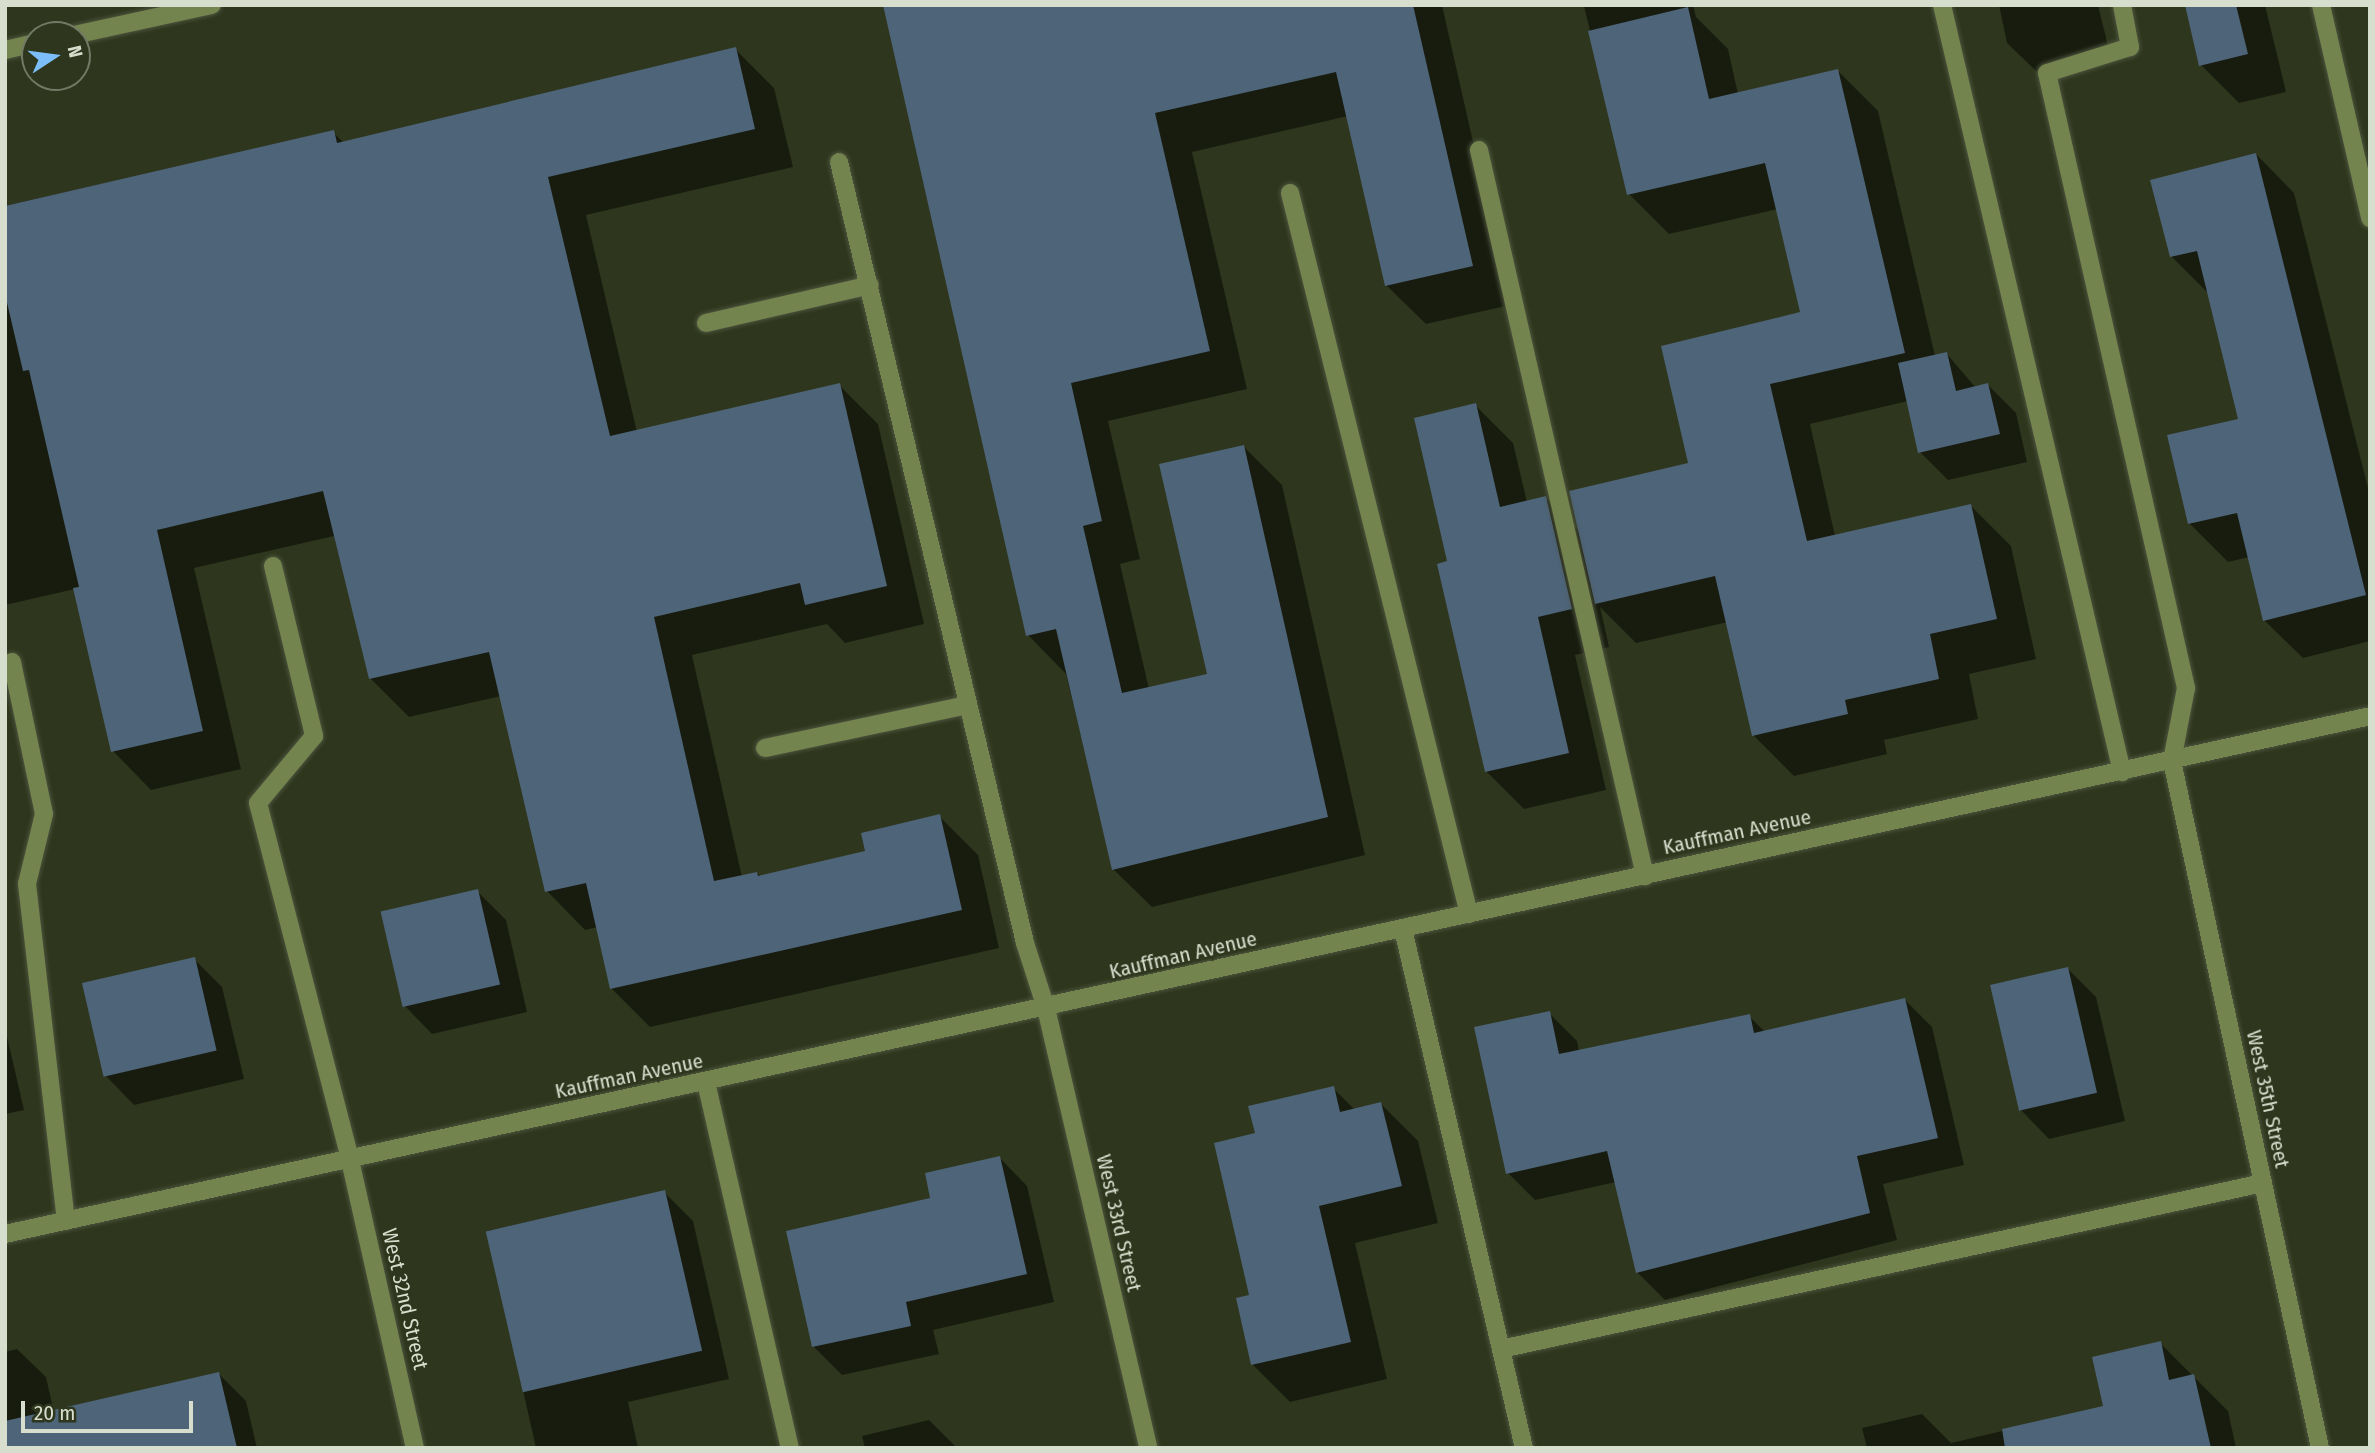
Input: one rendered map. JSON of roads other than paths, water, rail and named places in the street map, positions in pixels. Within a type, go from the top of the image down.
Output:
[{"type":"street","points":[[91,31],[212,5]]},
{"type":"street","points":[[1942,5],[2122,772]]},
{"type":"street","points":[[2122,5],[2130,47],[2047,74],[2186,688],[2172,761]]},
{"type":"street","points":[[2321,5],[2370,218]]},
{"type":"street","points":[[1479,150],[1645,876]]},
{"type":"street","name":"West 33rd Street","points":[[839,162],[1025,943],[1046,1009],[1148,1448]]},
{"type":"street","points":[[1290,192],[1469,914]]},
{"type":"street","points":[[706,323],[870,285]]},
{"type":"street","name":"West 32nd Street","points":[[274,566],[314,736],[258,803],[350,1160],[415,1448]]},
{"type":"street","points":[[12,662],[44,814],[27,884],[66,1221]]},
{"type":"street","points":[[765,748],[967,705]]},
{"type":"street","name":"Kauffman Avenue","points":[[5,1234],[1046,1009],[2370,716]]},
{"type":"street","name":"West 35th Street","points":[[2172,761],[2319,1448]]},
{"type":"street","points":[[1403,929],[1524,1448]]},
{"type":"street","points":[[706,1082],[790,1448]]},
{"type":"street","points":[[1501,1349],[2263,1183]]}]
